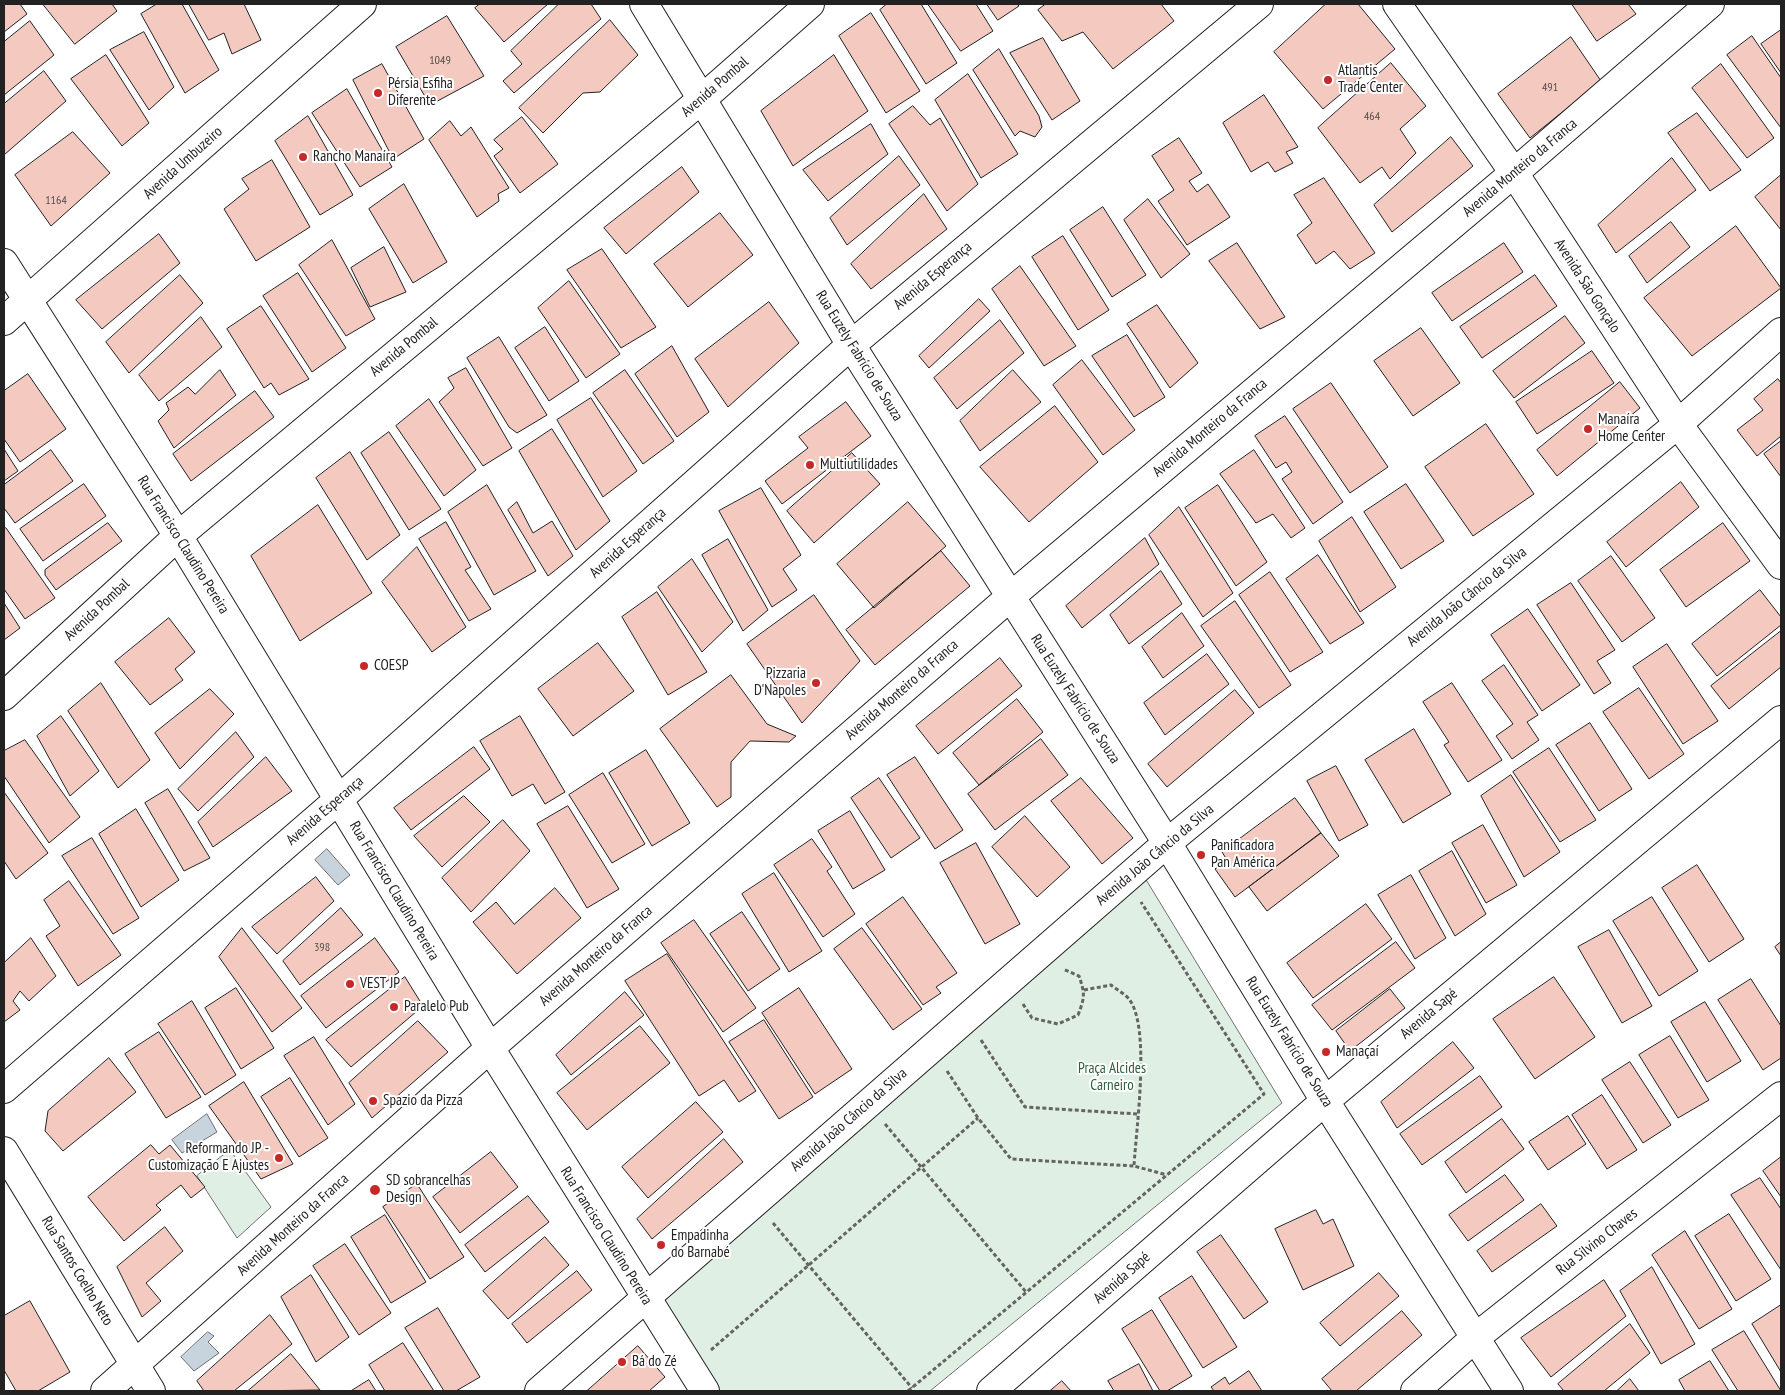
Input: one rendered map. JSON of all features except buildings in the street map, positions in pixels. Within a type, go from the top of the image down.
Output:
[{"type":"street","name":"Avenida Umbuzeiro","points":[[4,321],[362,4]]},
{"type":"street","name":"Rua Euzely Fabrício de Souza","points":[[644,4],[851,345],[1167,843],[1325,1101],[1476,1336],[1509,1391]]},
{"type":"street","name":"Avenida Pombal","points":[[4,696],[178,536],[702,99],[810,4]]},
{"type":"street","name":"Avenida Esperança","points":[[4,1089],[338,800],[851,345],[1259,4]]},
{"type":"street","name":"Avenida São Gonçalo","points":[[1397,4],[1514,173],[1678,424],[1781,565]]},
{"type":"street","name":"Avenida Monteiro da Franca","points":[[105,1391],[490,1048],[1010,597],[1514,173],[1710,4]]},
{"type":"street","name":"Rua Francisco Claudino Pereira","points":[[4,263],[178,536],[490,1048],[705,1391]]},
{"type":"street","name":"Avenida João Câncio da Silva","points":[[539,1391],[1167,843],[1678,424],[1781,332]]},
{"type":"street","name":"Avenida Sapé","points":[[991,1391],[1325,1101],[1781,720]]},
{"type":"street","name":"Rua Silvino Chaves","points":[[1415,1391],[1476,1336],[1781,1096]]},
{"type":"street","name":"Rua Santos Coelho Neto","points":[[4,1151],[151,1391]]},
{"type":"path","points":[[908,1391],[1264,1094],[1137,896]]},
{"type":"path","points":[[1020,999],[1032,1018],[1058,1024],[1078,1015],[1085,995],[1079,976],[1056,966]]},
{"type":"path","points":[[1084,990],[1111,985],[1129,999],[1140,1025],[1141,1049],[1134,1166]]},
{"type":"path","points":[[978,1035],[1025,1107],[1137,1114]]},
{"type":"path","points":[[943,1066],[978,1118],[1011,1159],[1134,1166],[1167,1175]]},
{"type":"path","points":[[708,1352],[923,1168],[978,1118]]},
{"type":"path","points":[[882,1120],[1026,1292]]},
{"type":"path","points":[[770,1218],[808,1267],[912,1388]]},
{"type":"green space","name":"Praça Alcides Carneiro","points":[[1145,878],[1282,1103],[930,1391],[700,1391],[653,1310]]},
{"type":"green space","points":[[230,1150],[271,1207],[237,1238],[197,1176]]},
{"type":"shaded area","points":[[327,849],[350,875],[338,885],[315,860]]},
{"type":"shaded area","points":[[207,1114],[217,1132],[182,1153],[172,1140]]},
{"type":"shaded area","points":[[208,1332],[214,1336],[208,1342],[219,1353],[194,1371],[181,1357]]},
{"type":"place","name":"Atlantis Trade Center","points":[[1328,80]]},
{"type":"place","name":"Pérsia Esfiha Diferente","points":[[378,93]]},
{"type":"place","name":"Rancho Manaíra","points":[[303,157]]},
{"type":"place","name":"Manaíra Home Center","points":[[1588,429]]},
{"type":"place","name":"Multiutilidades","points":[[810,465]]},
{"type":"place","name":"COESP","points":[[364,666]]},
{"type":"place","name":"Pizzaria D'Napoles","points":[[816,683]]},
{"type":"place","name":"Panificadora Pan América","points":[[1201,855]]},
{"type":"place","name":"VEST JP","points":[[350,984]]},
{"type":"place","name":"Paralelo Pub","points":[[394,1007]]},
{"type":"place","name":"Manaçaí","points":[[1326,1052]]},
{"type":"place","name":"Spazio da Pizza","points":[[373,1101]]},
{"type":"place","name":"Reformando JP - Customização E Ajustes","points":[[279,1158]]},
{"type":"place","name":"SD sobrancelhas Design","points":[[375,1190]]},
{"type":"place","name":"Empadinha do Barnabé","points":[[661,1245]]},
{"type":"place","name":"Bá do Zé","points":[[622,1362]]}]
